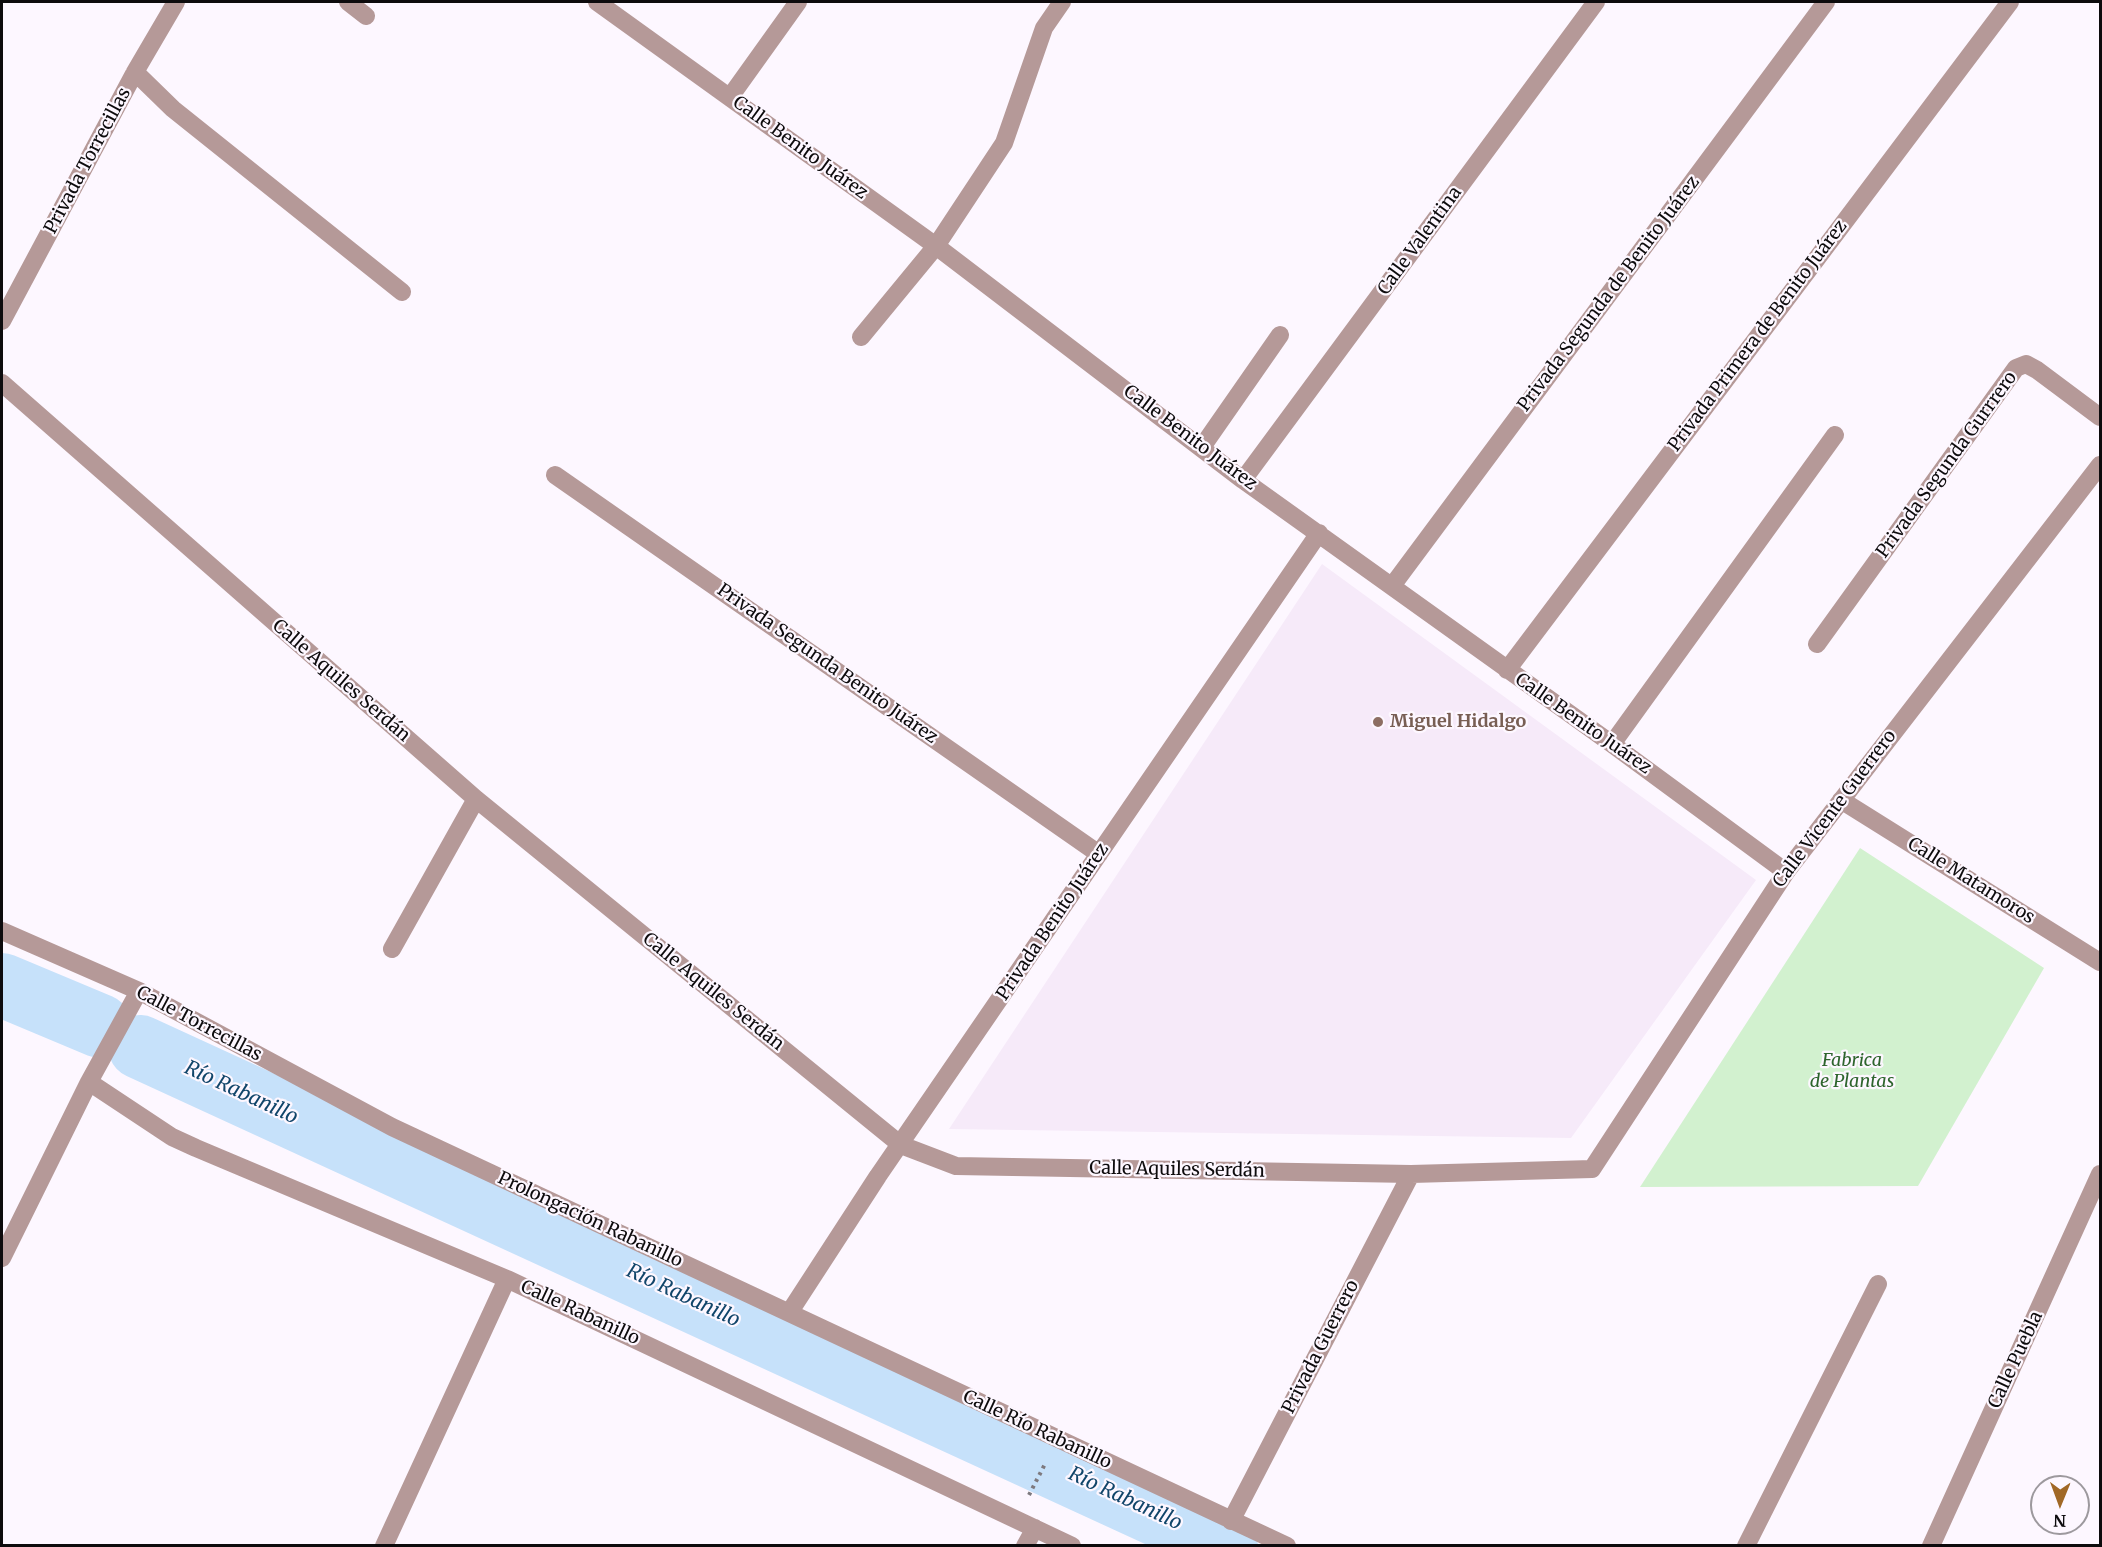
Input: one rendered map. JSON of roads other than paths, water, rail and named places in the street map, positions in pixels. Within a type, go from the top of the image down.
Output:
[{"type":"street","name":"Privada Torrecillas","points":[[2,321],[135,72],[176,2]]},
{"type":"street","points":[[348,2],[366,16]]},
{"type":"street","name":"Calle Benito Juárez","points":[[597,2],[936,246],[1244,480],[1786,872]]},
{"type":"street","points":[[730,97],[798,2]]},
{"type":"street","points":[[861,337],[936,246],[1004,143],[1044,28],[1062,2]]},
{"type":"street","name":"Calle Valentina","points":[[1244,480],[1596,2]]},
{"type":"street","name":"Privada Segunda de Benito Juárez","points":[[1392,586],[1826,2]]},
{"type":"street","name":"Privada Primera de Benito Juárez","points":[[1507,670],[2010,2]]},
{"type":"street","points":[[135,72],[173,109],[402,292]]},
{"type":"street","points":[[1202,447],[1280,335]]},
{"type":"street","name":"Privada Segunda Gurrrero","points":[[1817,644],[2016,368],[2026,364],[2037,370],[2100,417]]},
{"type":"street","name":"Calle Aquiles Serdán","points":[[2,383],[476,799],[901,1145],[956,1166],[1411,1174],[1592,1169]]},
{"type":"street","points":[[1612,744],[1835,435]]},
{"type":"street","name":"Calle Vicente Guerrero","points":[[1592,1169],[1786,872],[2100,465]]},
{"type":"street","name":"Privada Segunda Benito Juárez","points":[[555,475],[1099,854]]},
{"type":"street","name":"Privada Benito Juárez","points":[[789,1313],[878,1176],[1319,533]]},
{"type":"street","points":[[392,949],[476,799]]},
{"type":"street","name":"Calle Matamoros","points":[[1841,800],[2100,962]]},
{"type":"street","name":"Calle Torrecillas","points":[[2,931],[139,991],[392,1127]]},
{"type":"street","points":[[2,1258],[89,1082],[139,991]]},
{"type":"street","name":"Calle Rabanillo","points":[[89,1082],[172,1137],[507,1279],[1072,1545]]},
{"type":"street","name":"Prolongación Rabanillo","points":[[392,1127],[789,1313]]},
{"type":"street","name":"Privada Guerrero","points":[[1231,1521],[1411,1174]]},
{"type":"street","name":"Calle Puebla","points":[[1931,1545],[2100,1174]]},
{"type":"street","points":[[384,1545],[507,1279]]},
{"type":"street","points":[[1746,1545],[1878,1284]]},
{"type":"street","name":"Calle Río Rabanillo","points":[[789,1313],[1231,1521],[1287,1545]]},
{"type":"street","points":[[1025,1545],[1035,1528]]},
{"type":"waterway","name":"Río Rabanillo","points":[[2,985],[100,1026]]},
{"type":"waterway","name":"Río Rabanillo","points":[[140,1047],[1226,1546]]},
{"type":"place","name":"Miguel Hidalgo","points":[[1378,722]]},
{"type":"park label","name":"Fabrica de Plantas","points":[[1852,1071]]}]
